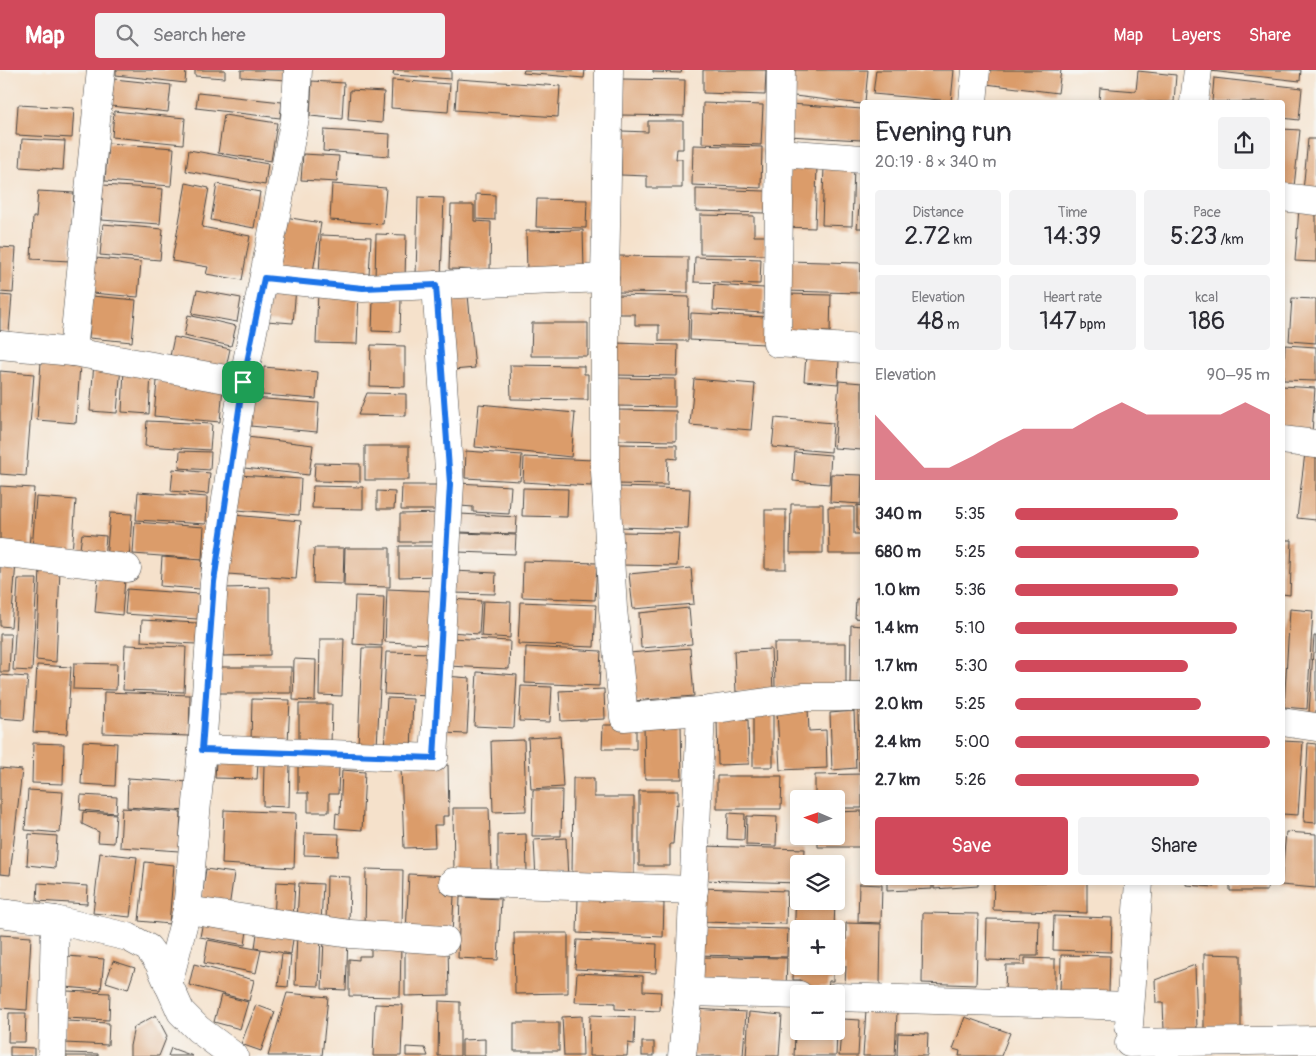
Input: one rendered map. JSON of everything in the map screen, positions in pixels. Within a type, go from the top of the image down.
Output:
[{"type":"street","points":[[73,352],[101,70]]},
{"type":"street","points":[[168,984],[187,910],[202,750],[214,582],[243,382],[295,118],[298,70]]},
{"type":"street","points":[[609,70],[605,278],[605,471],[613,609],[624,717],[701,711],[804,697],[860,697]]},
{"type":"street","points":[[781,70],[777,343],[860,349]]},
{"type":"street","points":[[973,100],[976,70]]},
{"type":"street","points":[[1194,100],[1198,70]]},
{"type":"street","points":[[780,153],[860,159]]},
{"type":"street","points":[[1285,197],[1316,200]]},
{"type":"street","points":[[264,278],[363,288],[605,278]]},
{"type":"street","points":[[202,750],[434,758],[450,484],[436,285]]},
{"type":"street","points":[[0,345],[73,352],[243,382]]},
{"type":"street","points":[[1285,440],[1316,444]]},
{"type":"street","points":[[0,553],[127,568]]},
{"type":"street","points":[[682,1056],[689,992],[701,711]]},
{"type":"street","points":[[1285,722],[1316,727]]},
{"type":"street","points":[[453,882],[694,890]]},
{"type":"street","points":[[1139,885],[1128,1049],[1316,1040]]},
{"type":"street","points":[[187,910],[350,934],[445,940]]},
{"type":"street","points":[[0,913],[55,920],[128,937],[148,948],[159,963],[182,1012],[198,1029],[234,1056]]},
{"type":"street","points":[[52,1056],[55,920]]},
{"type":"street","points":[[689,992],[790,996]]},
{"type":"street","points":[[845,997],[1130,1006]]},
{"type":"building","points":[[116,70],[186,70],[185,83],[116,75]]},
{"type":"building","points":[[195,70],[225,70],[225,78],[195,76]]},
{"type":"building","points":[[241,70],[287,70],[287,80],[241,77]]},
{"type":"building","points":[[394,70],[451,70],[451,79],[393,75]]},
{"type":"building","points":[[524,70],[585,70],[584,78],[523,73]]},
{"type":"building","points":[[653,70],[682,70],[681,73],[653,72]]},
{"type":"building","points":[[703,70],[766,70],[765,95],[703,93]]},
{"type":"building","points":[[789,70],[868,70],[865,100],[860,100],[860,104],[786,95]]},
{"type":"building","points":[[876,70],[954,70],[951,100],[873,94]]},
{"type":"building","points":[[988,70],[1061,70],[1058,93],[986,84]]},
{"type":"building","points":[[1210,70],[1301,70],[1300,81]]},
{"type":"building","points":[[1138,71],[1176,75],[1174,100],[1099,100],[1100,88],[1136,91]]},
{"type":"building","points":[[1214,78],[1302,88],[1299,120],[1285,118],[1285,100],[1212,100]]},
{"type":"building","points":[[114,79],[171,85],[168,112],[111,106]]},
{"type":"building","points":[[457,79],[560,86],[558,117],[455,110]]},
{"type":"building","points":[[621,79],[685,80],[684,116],[620,115]]},
{"type":"building","points":[[392,80],[450,84],[448,112],[391,108]]},
{"type":"building","points":[[312,81],[344,83],[342,119],[310,116]]},
{"type":"building","points":[[350,90],[384,92],[382,123],[348,120]]},
{"type":"building","points":[[198,93],[282,102],[280,118],[196,108]]},
{"type":"building","points":[[703,103],[763,105],[761,145],[702,143]]},
{"type":"building","points":[[790,104],[860,109],[860,140],[788,136]]},
{"type":"building","points":[[18,105],[74,108],[72,138],[16,135]]},
{"type":"building","points":[[114,111],[185,118],[183,144],[112,137]]},
{"type":"building","points":[[224,115],[277,123],[271,161],[218,153]]},
{"type":"building","points":[[648,121],[683,121],[683,149],[677,149],[676,159],[682,159],[682,188],[647,188],[647,176],[621,175],[622,131],[648,132]]},
{"type":"building","points":[[1285,129],[1300,130],[1294,187],[1285,186]]},
{"type":"building","points":[[324,130],[390,134],[389,156],[323,151]]},
{"type":"building","points":[[22,139],[65,141],[63,170],[20,167]]},
{"type":"building","points":[[1308,139],[1316,139],[1316,193],[1303,191]]},
{"type":"building","points":[[108,143],[174,148],[171,186],[105,181]]},
{"type":"building","points":[[693,145],[762,147],[761,188],[692,185]]},
{"type":"building","points":[[189,150],[268,164],[265,185],[186,171]]},
{"type":"building","points":[[303,154],[339,156],[337,182],[301,180]]},
{"type":"building","points":[[785,165],[817,166],[815,228],[783,227]]},
{"type":"building","points":[[824,166],[854,167],[852,226],[822,225]]},
{"type":"building","points":[[186,183],[209,188],[202,227],[250,236],[242,280],[206,274],[208,267],[172,261]]},
{"type":"building","points":[[217,184],[260,192],[254,228],[211,220]]},
{"type":"building","points":[[332,184],[386,188],[383,224],[330,220]]},
{"type":"building","points":[[103,185],[163,189],[160,224],[101,220]]},
{"type":"building","points":[[696,189],[766,191],[765,213],[696,211]]},
{"type":"building","points":[[38,191],[74,193],[70,261],[31,259],[33,217],[36,217]]},
{"type":"building","points":[[476,194],[495,195],[495,220],[476,219]]},
{"type":"building","points":[[860,196],[860,228],[857,228]]},
{"type":"building","points":[[418,197],[444,198],[441,277],[416,276]]},
{"type":"building","points":[[537,199],[587,200],[586,228],[536,227]]},
{"type":"building","points":[[451,205],[474,205],[474,221],[491,222],[490,270],[449,269]]},
{"type":"building","points":[[1299,208],[1316,210],[1316,262],[1295,261]]},
{"type":"building","points":[[700,215],[754,216],[754,236],[765,236],[765,255],[700,254]]},
{"type":"building","points":[[285,217],[321,223],[312,278],[276,271]]},
{"type":"building","points":[[103,224],[163,229],[160,260],[100,255]]},
{"type":"building","points":[[583,230],[584,269],[527,271],[526,231]]},
{"type":"building","points":[[376,234],[406,235],[405,280],[375,280]]},
{"type":"building","points":[[321,235],[371,237],[369,277],[319,275]]},
{"type":"building","points":[[0,247],[16,248],[13,293],[0,292]]},
{"type":"building","points":[[617,256],[688,257],[688,293],[616,292]]},
{"type":"building","points":[[695,257],[761,259],[760,284],[694,282]]},
{"type":"building","points":[[95,258],[141,262],[138,297],[92,293]]},
{"type":"building","points":[[787,261],[860,263],[860,293],[786,291]]},
{"type":"building","points":[[714,285],[764,288],[763,313],[713,310]]},
{"type":"building","points":[[268,286],[296,288],[293,323],[266,321]]},
{"type":"building","points":[[197,290],[241,298],[237,322],[192,314]]},
{"type":"building","points":[[318,291],[359,293],[357,344],[316,343]]},
{"type":"building","points":[[788,294],[831,295],[830,332],[787,331]]},
{"type":"building","points":[[0,295],[12,296],[9,332],[0,331]]},
{"type":"building","points":[[468,295],[475,368],[453,370],[446,297]]},
{"type":"building","points":[[618,295],[689,297],[688,341],[659,341],[659,325],[635,325],[635,314],[618,314]]},
{"type":"building","points":[[92,296],[136,300],[132,342],[89,338]]},
{"type":"building","points":[[1292,298],[1316,299],[1316,343],[1289,341]]},
{"type":"building","points":[[373,299],[401,300],[400,332],[372,331]]},
{"type":"building","points":[[691,313],[766,317],[764,344],[690,340]]},
{"type":"building","points":[[188,315],[236,326],[231,346],[184,336]]},
{"type":"building","points":[[532,323],[588,323],[588,356],[531,356]]},
{"type":"building","points":[[174,337],[230,349],[225,372],[169,361]]},
{"type":"building","points":[[616,343],[678,345],[677,376],[615,375]]},
{"type":"building","points":[[371,345],[405,346],[405,387],[370,386]]},
{"type":"building","points":[[1285,345],[1316,347],[1316,381],[1285,380]]},
{"type":"building","points":[[806,356],[839,359],[838,384],[804,381]]},
{"type":"building","points":[[41,362],[80,365],[76,423],[37,420]]},
{"type":"building","points":[[94,363],[121,366],[117,413],[90,411]]},
{"type":"building","points":[[510,365],[584,366],[584,374],[588,374],[588,400],[511,399]]},
{"type":"building","points":[[264,367],[318,372],[316,399],[262,395]]},
{"type":"building","points":[[124,368],[151,370],[149,414],[122,412]]},
{"type":"building","points":[[0,371],[34,374],[26,476],[0,474]]},
{"type":"building","points":[[618,378],[675,379],[675,407],[617,406]]},
{"type":"building","points":[[694,379],[755,384],[751,430],[690,425]]},
{"type":"building","points":[[157,381],[223,386],[220,422],[154,416]]},
{"type":"building","points":[[839,381],[860,383],[860,450],[834,448]]},
{"type":"building","points":[[1285,386],[1315,388],[1312,433],[1285,431]]},
{"type":"building","points":[[367,393],[406,394],[406,416],[358,415]]},
{"type":"building","points":[[252,398],[319,403],[317,432],[250,426]]},
{"type":"building","points":[[479,404],[575,413],[571,457],[475,447]]},
{"type":"building","points":[[618,410],[676,411],[676,441],[618,440]]},
{"type":"building","points":[[775,418],[833,423],[831,452],[772,447]]},
{"type":"building","points":[[147,421],[212,424],[210,450],[145,446]]},
{"type":"building","points":[[247,437],[313,445],[309,475],[244,468]]},
{"type":"building","points":[[617,444],[677,445],[677,459],[668,458],[667,485],[616,484]]},
{"type":"building","points":[[365,446],[409,446],[409,480],[365,480]]},
{"type":"building","points":[[180,451],[211,452],[210,470],[179,468]]},
{"type":"building","points":[[466,451],[522,455],[520,481],[465,478]]},
{"type":"building","points":[[795,452],[831,455],[829,484],[793,481]]},
{"type":"building","points":[[1305,453],[1316,455],[1316,520],[1297,518]]},
{"type":"building","points":[[524,457],[593,460],[591,486],[523,482]]},
{"type":"building","points":[[315,463],[360,464],[360,482],[314,481]]},
{"type":"building","points":[[173,469],[210,473],[208,494],[171,491]]},
{"type":"building","points":[[831,474],[860,475],[860,504],[830,502]]},
{"type":"building","points":[[239,475],[301,479],[299,515],[237,510]]},
{"type":"building","points":[[458,483],[511,486],[509,514],[473,512],[473,507],[460,506]]},
{"type":"building","points":[[402,485],[442,485],[442,510],[401,510]]},
{"type":"building","points":[[0,486],[34,488],[29,548],[0,546]]},
{"type":"building","points":[[313,486],[363,487],[363,509],[312,508]]},
{"type":"building","points":[[619,487],[690,489],[688,529],[618,527]]},
{"type":"building","points":[[523,488],[568,489],[567,517],[522,516]]},
{"type":"building","points":[[377,491],[395,492],[394,509],[377,509]]},
{"type":"building","points":[[138,492],[207,497],[206,524],[136,520]]},
{"type":"building","points":[[36,497],[76,500],[72,553],[32,550]]},
{"type":"building","points":[[791,504],[823,504],[823,553],[790,553]]},
{"type":"building","points":[[857,505],[860,506],[860,531],[857,529]]},
{"type":"building","points":[[828,507],[854,507],[854,534],[860,534],[860,554],[829,554]]},
{"type":"building","points":[[765,510],[786,510],[786,569],[765,569]]},
{"type":"building","points":[[110,513],[132,514],[129,562],[106,560]]},
{"type":"building","points":[[441,513],[441,542],[400,542],[400,514]]},
{"type":"building","points":[[460,514],[517,517],[516,534],[459,532]]},
{"type":"building","points":[[233,515],[301,521],[296,579],[228,574]]},
{"type":"building","points":[[135,522],[204,527],[202,559],[133,554]]},
{"type":"building","points":[[622,532],[679,533],[677,566],[621,565]]},
{"type":"building","points":[[460,533],[516,535],[515,554],[458,552]]},
{"type":"building","points":[[82,534],[106,536],[104,558],[79,556]]},
{"type":"building","points":[[1285,540],[1292,540],[1290,595],[1285,594]]},
{"type":"building","points":[[399,546],[440,546],[441,576],[399,577]]},
{"type":"building","points":[[314,548],[344,548],[343,584],[313,583]]},
{"type":"building","points":[[345,548],[390,548],[390,587],[344,586]]},
{"type":"building","points":[[162,557],[202,560],[200,589],[160,586]]},
{"type":"building","points":[[0,561],[16,562],[11,627],[0,626]]},
{"type":"building","points":[[523,561],[597,563],[595,600],[522,597]]},
{"type":"building","points":[[40,568],[60,569],[56,662],[36,660]]},
{"type":"building","points":[[691,568],[694,604],[633,609],[629,574]]},
{"type":"building","points":[[453,571],[496,573],[495,594],[452,593]]},
{"type":"building","points":[[98,577],[125,580],[122,615],[95,612]]},
{"type":"building","points":[[18,579],[37,579],[32,671],[13,670]]},
{"type":"building","points":[[270,587],[270,655],[223,656],[223,588]]},
{"type":"building","points":[[127,589],[199,594],[197,619],[125,614]]},
{"type":"building","points":[[387,589],[435,591],[433,644],[385,642]]},
{"type":"building","points":[[355,596],[384,597],[382,646],[353,644]]},
{"type":"building","points":[[450,599],[481,601],[479,634],[449,632]]},
{"type":"building","points":[[856,599],[860,599],[860,619],[855,618]]},
{"type":"building","points":[[483,601],[511,602],[510,638],[481,636]]},
{"type":"building","points":[[520,602],[596,605],[594,647],[518,644]]},
{"type":"building","points":[[689,608],[692,644],[641,648],[639,613]]},
{"type":"building","points":[[1290,609],[1313,611],[1307,709],[1285,707]]},
{"type":"building","points":[[142,620],[197,623],[196,644],[141,641]]},
{"type":"building","points":[[851,625],[860,626],[860,683],[850,683]]},
{"type":"building","points":[[0,634],[11,634],[9,672],[0,672]]},
{"type":"building","points":[[1314,636],[1316,636],[1316,714],[1309,713]]},
{"type":"building","points":[[450,638],[510,641],[509,669],[448,666]]},
{"type":"building","points":[[320,639],[344,639],[342,696],[319,695]]},
{"type":"building","points":[[774,643],[846,643],[846,686],[775,687]]},
{"type":"building","points":[[125,645],[186,647],[184,692],[123,690]]},
{"type":"building","points":[[526,647],[601,651],[599,686],[525,683]]},
{"type":"building","points":[[362,648],[382,648],[377,747],[358,746]]},
{"type":"building","points":[[690,648],[694,696],[633,701],[629,653]]},
{"type":"building","points":[[771,649],[773,690],[736,692],[734,651]]},
{"type":"building","points":[[386,652],[432,653],[430,696],[384,694]]},
{"type":"building","points":[[294,659],[316,660],[315,701],[293,700]]},
{"type":"building","points":[[74,663],[117,664],[116,690],[73,689]]},
{"type":"building","points":[[37,665],[71,667],[67,734],[33,732]]},
{"type":"building","points":[[218,667],[291,667],[291,693],[218,693]]},
{"type":"building","points":[[477,672],[517,675],[514,728],[474,726]]},
{"type":"building","points":[[0,675],[28,677],[24,720],[0,718]]},
{"type":"building","points":[[445,676],[470,678],[467,734],[442,733]]},
{"type":"building","points":[[521,686],[552,687],[550,722],[519,721]]},
{"type":"building","points":[[604,689],[605,719],[561,721],[559,691]]},
{"type":"building","points":[[104,692],[190,695],[189,736],[103,733]]},
{"type":"building","points":[[387,698],[413,699],[411,751],[384,750]]},
{"type":"building","points":[[252,699],[290,700],[288,743],[251,742]]},
{"type":"building","points":[[299,704],[332,704],[331,745],[299,744]]},
{"type":"building","points":[[808,709],[809,731],[826,730],[827,768],[780,770],[777,710]]},
{"type":"building","points":[[858,709],[860,709],[860,771]]},
{"type":"building","points":[[854,711],[856,768],[832,770],[830,713]]},
{"type":"building","points":[[773,714],[773,767],[753,767],[753,715]]},
{"type":"building","points":[[717,720],[748,720],[749,764],[718,765]]},
{"type":"building","points":[[681,724],[682,779],[645,779],[644,725]]},
{"type":"building","points":[[603,725],[636,725],[636,749],[602,749]]},
{"type":"building","points":[[560,736],[563,787],[531,789],[528,738]]},
{"type":"building","points":[[524,740],[526,811],[493,812],[491,741]]},
{"type":"building","points":[[83,741],[117,743],[115,786],[81,784]]},
{"type":"building","points":[[1285,741],[1303,742],[1298,815],[1285,814]]},
{"type":"building","points":[[33,743],[64,744],[63,784],[32,783]]},
{"type":"building","points":[[1308,743],[1316,744],[1316,823],[1304,822]]},
{"type":"building","points":[[216,761],[258,762],[257,779],[215,778]]},
{"type":"building","points":[[264,764],[290,764],[289,807],[263,806]]},
{"type":"building","points":[[448,765],[449,816],[443,816],[443,825],[434,825],[435,847],[404,848],[401,767]]},
{"type":"building","points":[[298,766],[339,767],[338,794],[329,794],[329,812],[308,812],[308,793],[298,793]]},
{"type":"building","points":[[0,768],[22,770],[10,875],[0,874]]},
{"type":"building","points":[[342,770],[365,772],[362,830],[335,828],[336,813],[340,814]]},
{"type":"building","points":[[860,774],[860,808],[845,808],[845,790],[815,790],[815,775]]},
{"type":"building","points":[[717,776],[782,776],[781,809],[717,809]]},
{"type":"building","points":[[128,778],[189,782],[188,811],[127,807]]},
{"type":"building","points":[[573,778],[594,778],[594,797],[634,797],[634,878],[572,877]]},
{"type":"building","points":[[28,790],[63,792],[60,833],[25,830]]},
{"type":"building","points":[[533,790],[562,790],[561,836],[532,836]]},
{"type":"building","points":[[639,791],[678,791],[673,844],[670,844],[670,866],[639,866]]},
{"type":"building","points":[[81,795],[117,797],[116,813],[80,810]]},
{"type":"building","points":[[122,808],[181,812],[179,851],[120,847]]},
{"type":"building","points":[[453,808],[489,808],[491,870],[454,871]]},
{"type":"building","points":[[224,810],[296,813],[294,868],[222,864]]},
{"type":"building","points":[[860,811],[860,847],[818,847],[818,845],[845,845],[845,812]]},
{"type":"building","points":[[83,812],[116,814],[114,843],[98,842],[99,832],[82,824]]},
{"type":"building","points":[[728,813],[745,814],[744,840],[727,839]]},
{"type":"building","points":[[747,816],[777,817],[776,846],[746,845]]},
{"type":"building","points":[[1286,832],[1316,834],[1316,888],[1281,885],[1285,885]]},
{"type":"building","points":[[305,833],[339,834],[338,856],[304,855]]},
{"type":"building","points":[[29,834],[57,836],[55,868],[27,865]]},
{"type":"building","points":[[526,834],[527,872],[498,872],[498,835]]},
{"type":"building","points":[[566,838],[568,879],[536,880],[534,840]]},
{"type":"building","points":[[703,846],[805,849],[805,855],[790,855],[790,883],[702,880]]},
{"type":"building","points":[[100,853],[137,857],[130,917],[93,913]]},
{"type":"building","points":[[145,862],[174,865],[169,924],[139,921]]},
{"type":"building","points":[[206,869],[234,873],[229,908],[201,904]]},
{"type":"building","points":[[366,869],[403,870],[402,929],[365,928]]},
{"type":"building","points":[[409,874],[448,876],[446,895],[454,896],[452,935],[406,932]]},
{"type":"building","points":[[327,876],[350,877],[349,925],[326,925]]},
{"type":"building","points":[[276,882],[295,883],[293,921],[274,920]]},
{"type":"building","points":[[38,883],[88,886],[87,904],[37,901]]},
{"type":"building","points":[[299,883],[323,884],[321,924],[297,922]]},
{"type":"building","points":[[859,884],[882,885],[881,923],[858,922]]},
{"type":"building","points":[[887,885],[932,885],[932,889],[887,891]]},
{"type":"building","points":[[934,885],[978,885],[978,886],[934,889]]},
{"type":"building","points":[[994,885],[1087,885],[1087,913],[993,910]]},
{"type":"building","points":[[1186,885],[1215,885],[1215,887]]},
{"type":"building","points":[[1230,885],[1268,885],[1267,891],[1230,891]]},
{"type":"building","points":[[702,888],[787,891],[786,924],[700,922]]},
{"type":"building","points":[[460,897],[501,899],[498,960],[458,958]]},
{"type":"building","points":[[578,898],[664,903],[663,937],[577,933]]},
{"type":"building","points":[[795,910],[835,910],[834,920],[795,920]]},
{"type":"building","points":[[923,913],[978,914],[976,985],[922,983]]},
{"type":"building","points":[[204,916],[248,923],[245,945],[200,937]]},
{"type":"building","points":[[1054,916],[1112,918],[1111,952],[1053,950]]},
{"type":"building","points":[[987,919],[1039,920],[1038,956],[1021,956],[1021,961],[986,960]]},
{"type":"building","points":[[846,923],[881,924],[880,986],[845,985]]},
{"type":"building","points":[[258,926],[294,932],[291,954],[255,948]]},
{"type":"building","points":[[696,927],[788,929],[787,957],[695,955]]},
{"type":"building","points":[[297,933],[321,934],[319,986],[295,985]]},
{"type":"building","points":[[514,933],[568,933],[568,993],[515,994]]},
{"type":"building","points":[[0,935],[31,937],[27,1010],[0,1008]]},
{"type":"building","points":[[324,937],[348,938],[346,990],[322,989]]},
{"type":"building","points":[[208,940],[261,950],[256,973],[204,963]]},
{"type":"building","points":[[577,940],[657,944],[656,973],[575,969]]},
{"type":"building","points":[[401,944],[400,997],[349,996],[349,959],[359,960],[359,956],[371,956],[371,948]]},
{"type":"building","points":[[448,944],[449,995],[405,996],[405,945]]},
{"type":"building","points":[[282,954],[291,955],[288,987],[278,986]]},
{"type":"building","points":[[1204,954],[1241,955],[1241,1030],[1204,1030]]},
{"type":"building","points":[[1061,955],[1110,956],[1109,993],[1060,992]]},
{"type":"building","points":[[67,956],[104,959],[101,990],[64,987]]},
{"type":"building","points":[[697,957],[787,958],[786,990],[697,989]]},
{"type":"building","points":[[1025,958],[1055,959],[1055,992],[1005,991],[1006,965],[1025,965]]},
{"type":"building","points":[[113,961],[135,968],[128,989],[106,982]]},
{"type":"building","points":[[194,964],[254,980],[249,1001],[189,985]]},
{"type":"building","points":[[1195,965],[1197,1029],[1164,1030],[1163,1003],[1156,1003],[1155,980]]},
{"type":"building","points":[[577,973],[643,976],[643,991],[661,992],[660,1011],[615,1009],[615,1003],[575,1002]]},
{"type":"building","points":[[793,975],[833,975],[833,981],[829,981],[828,985],[801,985],[801,980],[793,980]]},
{"type":"building","points":[[67,991],[110,993],[109,1020],[65,1018]]},
{"type":"building","points":[[287,993],[328,997],[322,1056],[268,1056]]},
{"type":"building","points":[[221,995],[248,1002],[240,1029],[214,1022]]},
{"type":"building","points":[[439,1001],[460,1002],[460,1056],[438,1056]]},
{"type":"building","points":[[375,1004],[403,1005],[401,1056],[373,1056]]},
{"type":"building","points":[[256,1005],[275,1012],[261,1051],[241,1044]]},
{"type":"building","points":[[695,1009],[746,1012],[743,1056],[692,1056]]},
{"type":"building","points":[[866,1010],[897,1012],[895,1056],[863,1056]]},
{"type":"building","points":[[749,1012],[782,1015],[779,1056],[746,1056]]},
{"type":"building","points":[[9,1013],[26,1013],[25,1042],[8,1042]]},
{"type":"building","points":[[156,1015],[167,1036],[159,1056],[130,1056],[134,1027]]},
{"type":"building","points":[[590,1015],[635,1017],[634,1044],[628,1043],[627,1056],[589,1056]]},
{"type":"building","points":[[582,1016],[583,1056],[564,1056],[562,1017]]},
{"type":"building","points":[[965,1017],[1010,1033],[1001,1056],[959,1056],[960,1051],[953,1049]]},
{"type":"building","points":[[845,1019],[860,1020],[858,1056],[839,1056],[840,1040],[845,1040]]},
{"type":"building","points":[[66,1021],[109,1023],[108,1045],[65,1043]]},
{"type":"building","points":[[514,1023],[559,1023],[559,1051],[514,1051]]},
{"type":"building","points":[[898,1033],[928,1034],[927,1056],[897,1056]]},
{"type":"building","points":[[485,1039],[485,1056],[462,1056],[462,1040]]},
{"type":"building","points":[[795,1040],[837,1040],[836,1056],[794,1056]]},
{"type":"building","points":[[642,1042],[654,1042],[654,1056],[642,1056]]},
{"type":"building","points":[[10,1047],[34,1048],[34,1056],[10,1056]]},
{"type":"building","points":[[406,1047],[425,1048],[428,1056],[406,1056]]},
{"type":"building","points":[[171,1048],[193,1056],[168,1056]]},
{"type":"building","points":[[65,1053],[98,1054],[98,1056],[65,1056]]},
{"type":"route","points":[[264,278],[363,288],[436,285],[450,484],[434,758],[202,750],[214,582],[243,382],[264,278]]}]
